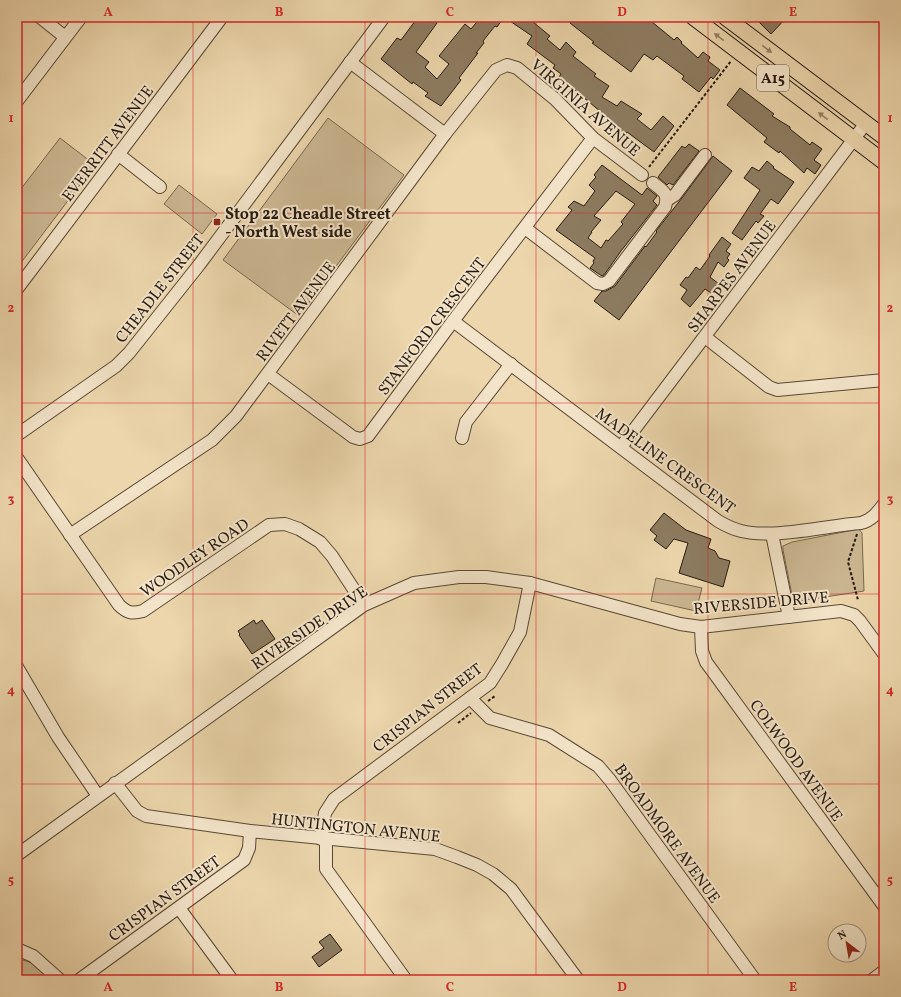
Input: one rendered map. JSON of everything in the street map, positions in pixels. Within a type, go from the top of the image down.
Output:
[{"type":"main road","name":"A15","points":[[693,17],[884,162]]},
{"type":"main road","name":"A15","points":[[725,17],[884,137]]},
{"type":"street","points":[[40,17],[66,37]]},
{"type":"street","points":[[17,101],[81,17]]},
{"type":"street","name":"EVERRITT AVENUE","points":[[17,289],[222,17]]},
{"type":"street","name":"CHEADLE STREET","points":[[17,435],[116,366],[129,353],[199,265],[384,17]]},
{"type":"street","points":[[350,62],[445,134]]},
{"type":"street","name":"VIRGINIA AVENUE","points":[[507,65],[517,68],[555,99],[594,138],[642,176]]},
{"type":"street","name":"RIVETT AVENUE","points":[[70,535],[212,440],[236,416],[445,134],[496,70],[507,65]]},
{"type":"street","name":"SHARPES AVENUE","points":[[621,447],[866,123]]},
{"type":"street","name":"STANFORD CRESCENT","points":[[268,374],[353,437],[360,439],[368,436],[453,320],[594,138]]},
{"type":"street","points":[[118,154],[160,187]]},
{"type":"street","points":[[667,200],[675,195],[704,155]]},
{"type":"street","points":[[525,228],[597,283],[603,284],[608,281],[665,207],[667,200],[665,192],[653,183]]},
{"type":"street","name":"MADELINE CRESCENT","points":[[453,320],[718,521],[733,529],[772,534],[858,523],[868,521],[874,517],[884,504]]},
{"type":"street","points":[[705,336],[769,387],[777,390],[884,380]]},
{"type":"street","points":[[462,438],[466,422],[511,364]]},
{"type":"street","name":"WOODLEY ROAD","points":[[17,458],[119,605],[129,613],[136,613],[143,610],[269,525],[285,524],[299,529],[320,542],[332,556],[364,604]]},
{"type":"street","points":[[772,534],[789,617]]},
{"type":"street","name":"RIVERSIDE DRIVE","points":[[17,855],[364,604],[414,583],[459,576],[486,577],[530,583],[680,624],[701,627],[841,611],[854,616],[860,621],[884,654]]},
{"type":"street","name":"CRISPIAN STREET","points":[[406,980],[326,869],[324,839],[325,813],[334,799],[490,683],[520,632],[530,583]]},
{"type":"street","name":"COLWOOD AVENUE","points":[[701,627],[702,651],[706,662],[884,906]]},
{"type":"street","points":[[19,674],[58,737],[98,796]]},
{"type":"street","name":"BROADMORE AVENUE","points":[[470,698],[490,718],[549,735],[598,766],[610,780],[755,980]]},
{"type":"street","name":"HUNTINGTON AVENUE","points":[[115,783],[137,811],[146,816],[250,831],[435,849],[478,865],[493,874],[512,889],[578,980]]},
{"type":"street","name":"CRISPIAN STREET","points":[[78,980],[244,860],[249,848],[250,831]]},
{"type":"street","points":[[179,908],[232,980]]},
{"type":"street","points":[[17,949],[34,956],[60,980]]},
{"type":"street","points":[[872,980],[884,971]]},
{"type":"path","points":[[642,176],[734,57]]},
{"type":"path","points":[[858,523],[859,530],[848,562],[858,600]]},
{"type":"shaded area","points":[[328,118],[404,175],[299,316],[223,260]]},
{"type":"shaded area","points":[[60,138],[95,165],[17,268],[17,194]]},
{"type":"shaded area","points":[[179,185],[217,214],[202,234],[164,204]]},
{"type":"shaded area","points":[[859,529],[862,533],[864,591],[799,601],[795,600],[792,595],[783,546],[792,542]]},
{"type":"shaded area","points":[[656,578],[702,588],[696,611],[651,601]]},
{"type":"shaded area","points":[[17,958],[32,963],[50,980],[17,980]]},
{"type":"building","points":[[418,17],[430,17],[437,23],[416,52],[429,62],[425,67],[437,79],[449,64],[439,56],[465,24],[471,29],[481,17],[504,17],[497,27],[495,26],[483,41],[484,43],[476,53],[478,53],[459,78],[461,80],[441,106],[425,96],[428,93],[413,82],[412,84],[381,59],[397,38],[401,40]]},
{"type":"building","points":[[504,17],[527,17],[550,36],[547,39],[560,50],[566,42],[576,52],[573,56],[596,74],[594,76],[609,86],[602,97],[617,106],[621,101],[642,114],[637,119],[651,130],[663,116],[674,126],[654,152],[627,132],[625,135],[617,129],[619,127],[559,77],[561,74],[553,68],[555,65],[527,44],[532,36]]},
{"type":"building","points":[[575,17],[646,17],[674,40],[677,37],[682,42],[681,43],[698,58],[703,52],[710,57],[708,61],[720,70],[713,79],[711,77],[699,92],[682,79],[684,76],[657,56],[653,60],[644,54],[631,72],[592,43],[594,42],[570,23]]},
{"type":"building","points":[[762,17],[787,17],[771,34],[758,21]]},
{"type":"building","points":[[740,88],[774,114],[772,116],[790,127],[790,129],[810,145],[812,142],[822,149],[814,160],[821,165],[815,174],[807,168],[804,173],[780,151],[779,153],[764,142],[767,138],[727,105]]},
{"type":"building","points":[[689,144],[699,151],[673,185],[669,183],[667,185],[658,177],[682,146],[685,148]]},
{"type":"building","points":[[713,156],[732,171],[619,320],[594,301],[602,291],[606,291],[615,286],[645,246],[646,247],[657,232],[656,231]]},
{"type":"building","points":[[767,161],[774,167],[773,168],[794,182],[778,204],[771,199],[760,214],[764,216],[758,223],[756,221],[742,240],[732,233],[760,190],[744,178],[752,167],[759,171]]},
{"type":"building","points":[[602,165],[642,195],[647,188],[657,196],[653,201],[657,205],[602,276],[590,268],[594,263],[593,261],[595,258],[556,230],[572,210],[568,207],[574,201],[584,206],[595,191],[589,185],[596,177],[594,175]],"holes":[[[616,191],[635,204],[621,222],[623,224],[608,241],[606,240],[601,248],[588,238],[601,220],[594,216]]]},
{"type":"building","points":[[722,237],[731,244],[726,251],[730,254],[727,258],[729,260],[724,267],[718,262],[710,277],[719,284],[714,292],[712,291],[711,293],[705,289],[690,307],[681,299],[687,290],[680,285],[686,277],[688,278],[696,267],[700,270]]},
{"type":"building","points":[[664,513],[686,530],[711,539],[708,548],[715,551],[719,558],[730,561],[723,587],[679,573],[688,543],[674,539],[666,549],[654,540],[657,536],[650,530]]},
{"type":"building","points":[[254,620],[256,624],[262,620],[275,639],[252,654],[239,635],[240,634],[238,631]]},
{"type":"building","points":[[330,934],[342,950],[319,967],[312,957],[324,948],[319,942]]},
{"type":"place","name":"Stop 22 Cheadle Street - North West side","points":[[217,222]]}]
